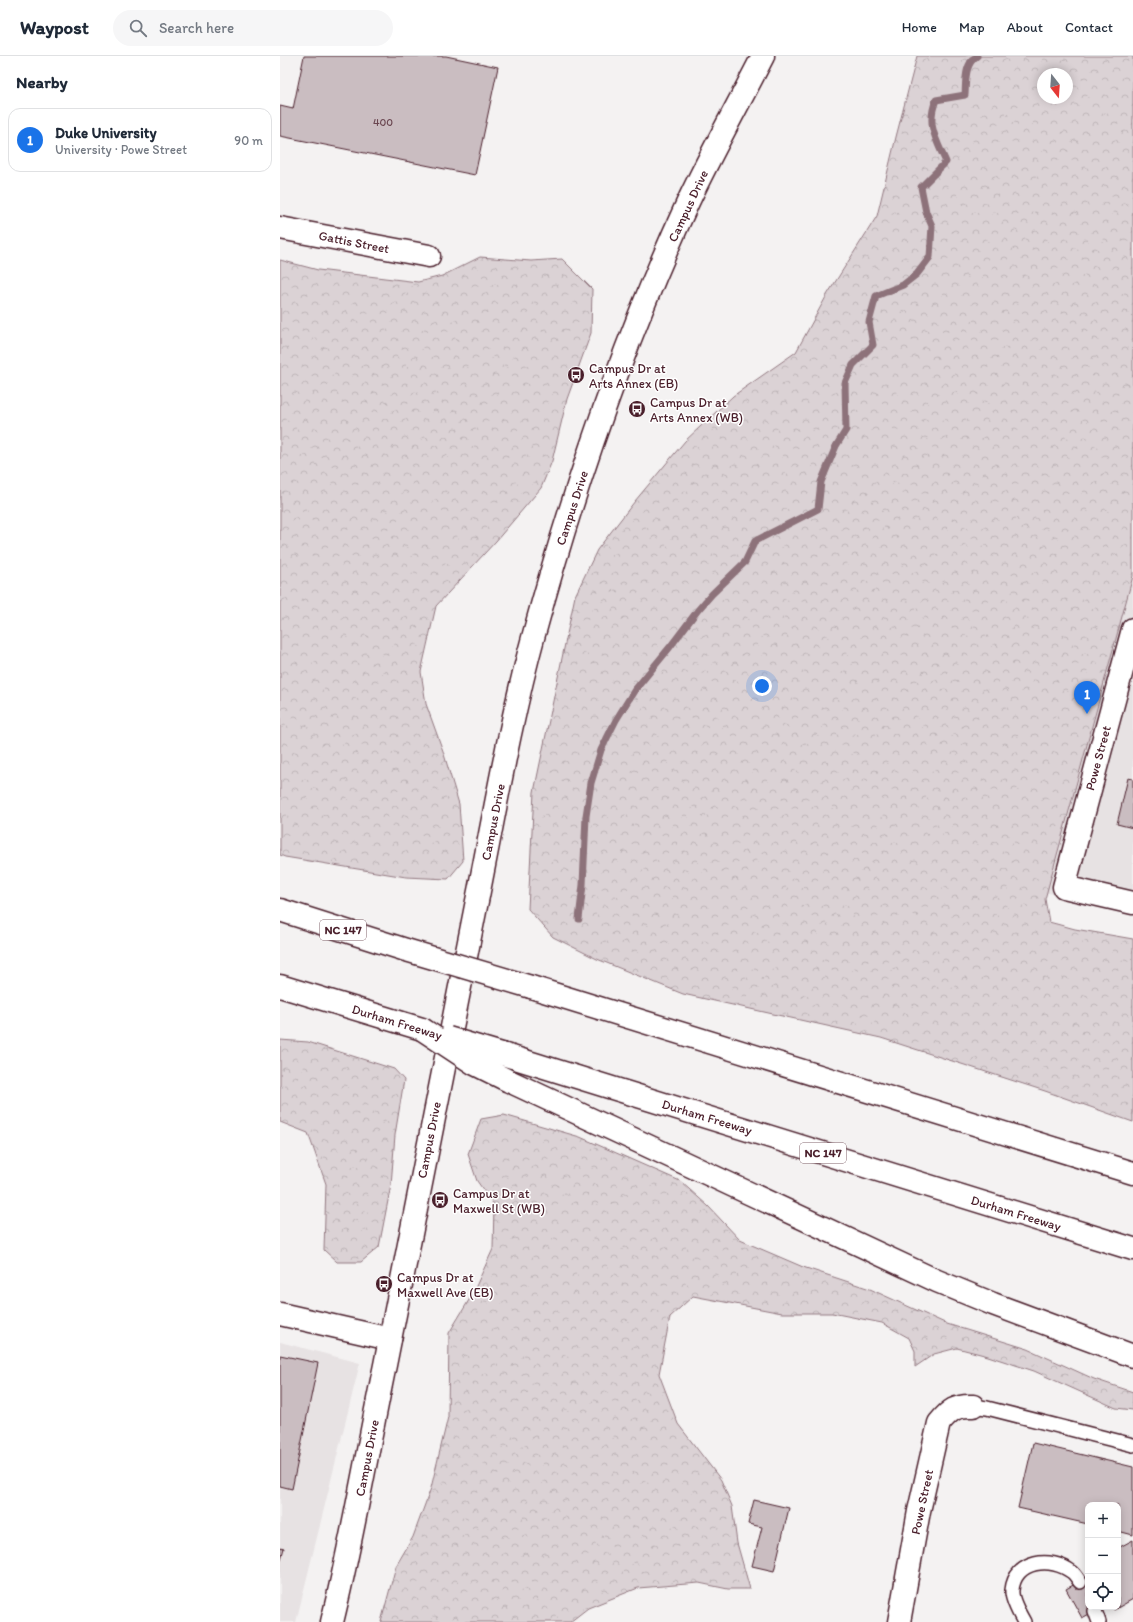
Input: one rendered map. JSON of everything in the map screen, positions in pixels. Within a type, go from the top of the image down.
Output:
[{"type":"main road","name":"Campus Drive","points":[[332,1622],[359,1500],[509,738],[533,638],[561,541],[608,398],[638,320],[688,202],[763,56]]},
{"type":"main road","name":"Gattis Street","points":[[280,228],[429,256]]},
{"type":"main road","name":"Powe Street","points":[[1133,629],[1064,887],[1133,904]]},
{"type":"main road","name":"NC 147","points":[[280,910],[1133,1173]]},
{"type":"main road","name":"Durham Freeway","points":[[280,986],[1133,1249]]},
{"type":"main road","points":[[422,1030],[475,1064],[508,1081],[937,1281],[1133,1356]]},
{"type":"main road","points":[[280,1314],[390,1338]]},
{"type":"main road","name":"Powe Street","points":[[899,1622],[919,1511],[939,1423],[948,1412],[961,1406],[973,1406]]},
{"type":"lane","points":[[973,1406],[987,1408],[1133,1445]]},
{"type":"lane","points":[[1024,1622],[1012,1592],[1015,1576],[1022,1569],[1043,1562],[1060,1565],[1073,1572],[1080,1582]]},
{"type":"shaded area","points":[[1133,452],[1133,907],[980,882]]},
{"type":"shaded area","points":[[280,1342],[360,1363],[296,1622],[280,1622]]},
{"type":"green space","points":[[917,56],[1133,56],[1133,576],[1045,899],[1049,922],[1075,929],[1133,939],[1133,1122],[1045,1091],[881,1038],[683,994],[597,959],[553,937],[528,909],[534,792],[575,596],[597,550],[635,501],[685,441],[733,396],[796,352],[827,295],[877,216]]},
{"type":"green space","points":[[480,257],[531,261],[562,259],[592,289],[591,333],[567,399],[552,461],[541,488],[496,541],[436,606],[421,672],[426,704],[443,751],[459,804],[463,861],[448,879],[406,877],[285,857],[280,855],[280,260],[318,270],[418,282],[442,276]]},
{"type":"green space","points":[[280,1040],[308,1042],[394,1069],[404,1080],[395,1135],[391,1185],[379,1247],[361,1262],[337,1262],[324,1250],[326,1184],[308,1133],[280,1122]]},
{"type":"green space","points":[[504,1115],[580,1137],[680,1181],[708,1206],[740,1240],[803,1267],[870,1289],[947,1324],[1028,1349],[1094,1379],[1133,1392],[1133,1410],[1116,1408],[1034,1371],[988,1356],[957,1348],[934,1354],[915,1367],[915,1351],[909,1338],[882,1323],[832,1313],[782,1313],[693,1296],[670,1317],[659,1374],[678,1424],[721,1480],[732,1506],[737,1543],[750,1589],[728,1589],[699,1583],[638,1588],[588,1608],[570,1622],[381,1622],[396,1566],[413,1537],[431,1488],[448,1417],[449,1333],[472,1295],[493,1249],[494,1205],[477,1181],[468,1154],[481,1119]]},
{"type":"building","points":[[304,56],[446,56],[498,67],[475,175],[280,136],[280,106],[293,109]]},
{"type":"building","points":[[1128,778],[1133,779],[1133,828],[1117,824]]},
{"type":"building","points":[[280,1355],[318,1363],[292,1489],[280,1486]]},
{"type":"building","points":[[1033,1443],[1133,1467],[1133,1535],[1121,1532],[1121,1502],[1085,1502],[1085,1523],[1018,1508]]},
{"type":"building","points":[[754,1500],[789,1508],[774,1571],[752,1566],[762,1527],[748,1524]]},
{"type":"building","points":[[1133,1540],[1133,1599],[1121,1606],[1121,1574],[1121,1546]]},
{"type":"building","points":[[280,1547],[284,1548],[280,1563]]},
{"type":"building","points":[[1085,1579],[1085,1610],[1097,1610],[1082,1618],[1066,1589]]},
{"type":"waterway","points":[[579,919],[583,885],[586,816],[591,783],[601,750],[616,720],[634,691],[698,610],[745,562],[755,541],[818,509],[821,482],[836,446],[846,430],[845,383],[853,365],[873,345],[869,322],[876,296],[903,285],[917,274],[930,257],[932,226],[926,212],[921,187],[946,162],[936,139],[932,125],[933,109],[936,100],[965,95],[968,68],[973,59],[977,56]]},
{"type":"place","name":"Campus Dr at Arts Annex (EB)","points":[[576,375]]},
{"type":"place","name":"Campus Dr at Arts Annex (WB)","points":[[637,409]]},
{"type":"place","name":"Duke University","points":[[1087,714]]},
{"type":"place","name":"Campus Dr at Maxwell St (WB)","points":[[440,1200]]},
{"type":"place","name":"Campus Dr at Maxwell Ave (EB)","points":[[384,1284]]}]
